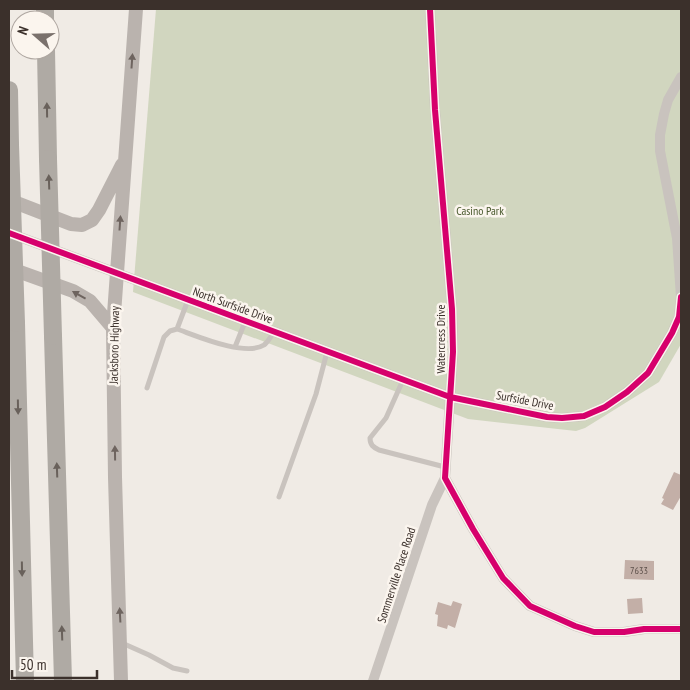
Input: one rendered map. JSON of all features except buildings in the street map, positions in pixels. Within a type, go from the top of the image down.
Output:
[{"type":"highway","points":[[46,60],[63,681]]},
{"type":"highway","points":[[9,90],[25,681]]},
{"type":"main road","name":"Jacksboro Highway","points":[[121,681],[113,328],[136,9]]},
{"type":"main road","points":[[9,200],[71,224],[82,225],[92,220],[99,210],[125,160]]},
{"type":"main road","points":[[9,268],[73,291],[90,301],[113,328]]},
{"type":"street","name":"Watercress Drive","points":[[430,9],[434,110],[452,309],[453,352],[445,478],[503,578],[530,606],[565,623],[594,632],[681,629]]},
{"type":"street","name":"Surfside Drive","points":[[450,397],[547,418],[584,416],[605,407],[620,397],[648,373],[672,333],[679,317],[681,297],[677,238],[660,151],[660,135],[668,100],[681,77]]},
{"type":"street","name":"North Surfside Drive","points":[[9,233],[450,397]]},
{"type":"street","name":"Sommerville Place Road","points":[[373,681],[432,505],[445,478]]},
{"type":"lane","points":[[177,329],[188,300]]},
{"type":"lane","points":[[234,347],[245,322]]},
{"type":"lane","points":[[147,388],[164,337],[170,331],[177,329],[226,346],[252,349],[265,345],[274,332]]},
{"type":"lane","points":[[278,497],[316,394],[327,352]]},
{"type":"lane","points":[[403,380],[392,407],[380,428],[370,438],[370,443],[380,450],[445,467]]},
{"type":"lane","points":[[121,643],[150,655],[173,668],[187,672]]},
{"type":"green space","name":"Casino Park","points":[[156,9],[681,9],[681,344],[659,382],[585,428],[576,431],[468,419],[133,292]]},
{"type":"cycle path","points":[[430,9],[435,110],[452,309],[453,352],[445,478],[503,578],[530,606],[575,626],[594,632],[681,629]]},
{"type":"cycle path","points":[[9,233],[450,397],[547,417],[584,416],[605,407],[627,392],[648,373],[672,333],[679,317],[681,297]]}]
